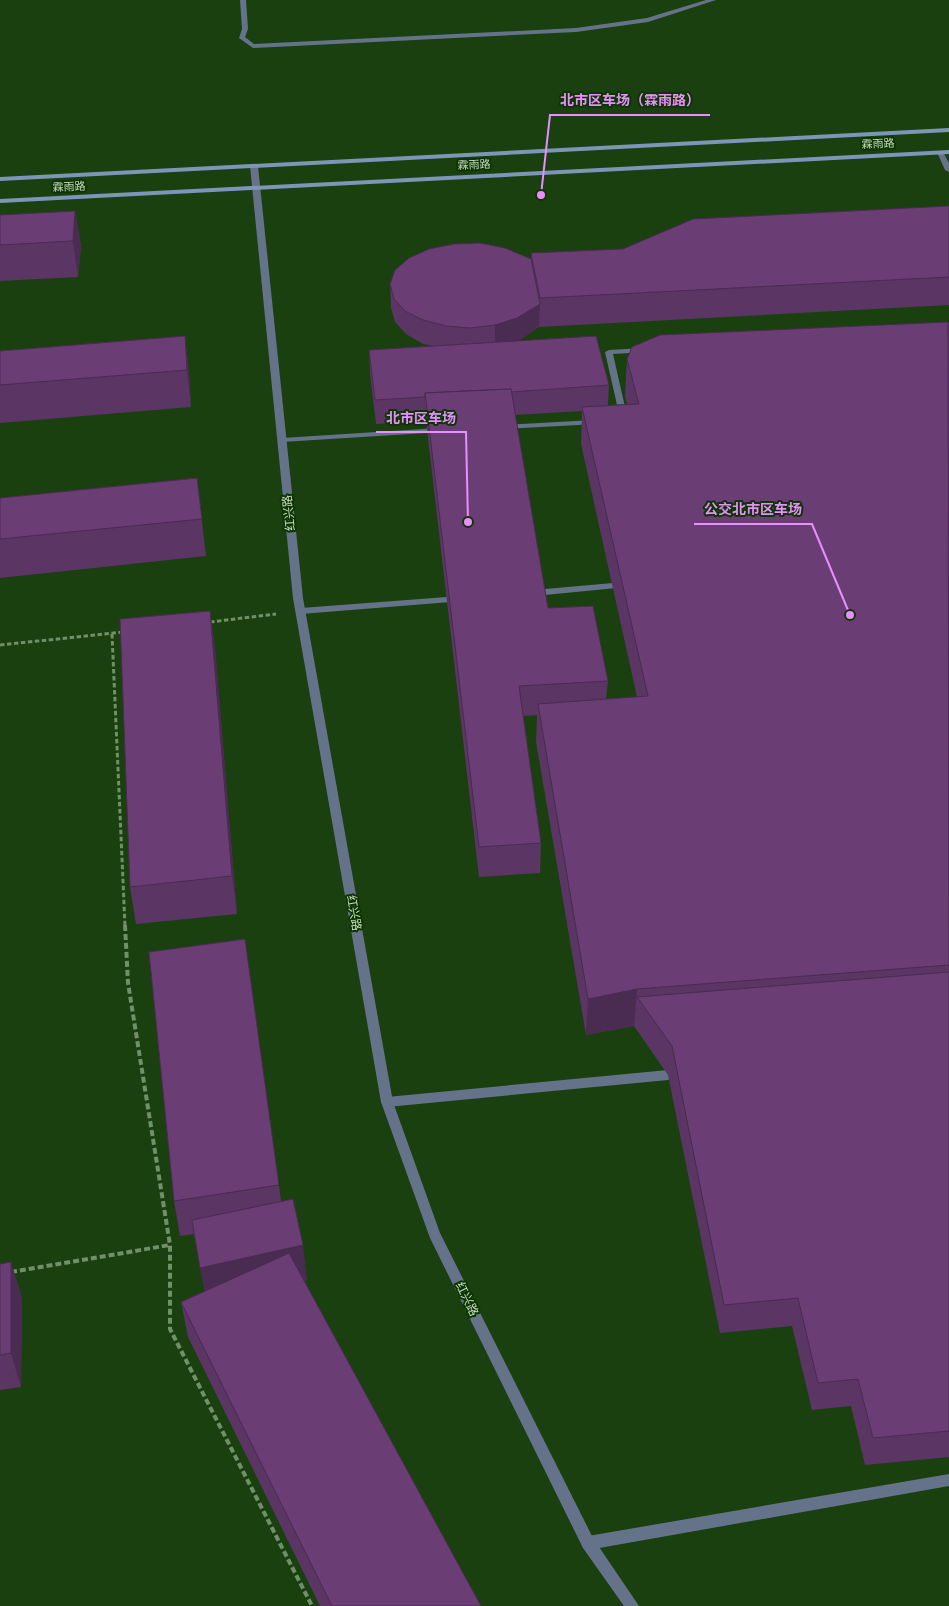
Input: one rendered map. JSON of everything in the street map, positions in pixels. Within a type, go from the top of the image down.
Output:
[{"type":"main road","name":"霖雨路","points":[[0,179],[949,130]]},
{"type":"main road","name":"霖雨路","points":[[0,201],[949,152]]},
{"type":"street","points":[[243,0],[245,29],[242,38],[253,46],[576,30],[648,20],[713,0]]},
{"type":"street","points":[[940,152],[949,170]]},
{"type":"street","name":"红兴路","points":[[254,166],[289,516],[301,611],[386,1102],[434,1234],[588,1543],[632,1606]]},
{"type":"street","points":[[615,420],[624,420],[609,352],[648,349]]},
{"type":"street","points":[[493,427],[606,421]]},
{"type":"street","points":[[282,440],[446,430]]},
{"type":"street","points":[[521,594],[632,584]]},
{"type":"street","points":[[301,611],[465,598]]},
{"type":"street","points":[[386,1102],[668,1075]]},
{"type":"street","points":[[588,1543],[949,1480]]},
{"type":"path","points":[[202,623],[301,611]]},
{"type":"path","points":[[0,645],[132,632]]},
{"type":"path","points":[[112,634],[128,983],[170,1245],[170,1329],[312,1606]]},
{"type":"path","points":[[10,1273],[170,1245]]},
{"type":"building","points":[[949,206],[949,277],[540,298],[531,253],[623,249],[693,219]]},
{"type":"building","points":[[75,211],[73,241],[0,245],[0,215]]},
{"type":"building","points":[[480,243],[505,248],[531,259],[540,304],[517,318],[495,325],[470,328],[446,326],[423,320],[405,311],[394,299],[390,284],[395,270],[409,258],[429,249],[454,244]]},
{"type":"building","points":[[948,322],[949,965],[637,989],[588,999],[538,704],[648,696],[582,407],[639,404],[627,359],[632,347],[660,335]]},
{"type":"building","points":[[185,336],[187,370],[0,385],[0,351]]},
{"type":"building","points":[[596,336],[609,385],[511,392],[511,389],[425,393],[425,397],[375,400],[369,350]]},
{"type":"building","points":[[511,389],[548,608],[593,606],[608,681],[519,686],[541,843],[479,847],[425,393]]},
{"type":"building","points":[[197,478],[202,519],[0,539],[0,498]]},
{"type":"building","points":[[210,611],[232,876],[130,887],[120,619]]},
{"type":"building","points":[[245,939],[279,1185],[174,1201],[149,952]]},
{"type":"building","points":[[949,972],[949,1431],[873,1438],[858,1379],[818,1383],[798,1298],[724,1305],[672,1046],[637,997]]},
{"type":"building","points":[[293,1199],[303,1245],[200,1268],[192,1220]]},
{"type":"building","points":[[289,1253],[481,1606],[332,1606],[181,1302]]},
{"type":"building","points":[[11,1262],[11,1353],[0,1355],[0,1264]]},
{"type":"place","name":"北市区车场（霖雨路）","points":[[541,195]]},
{"type":"place","name":"北市区车场","points":[[468,522]]},
{"type":"place","name":"公交北市区车场","points":[[850,615]]}]
